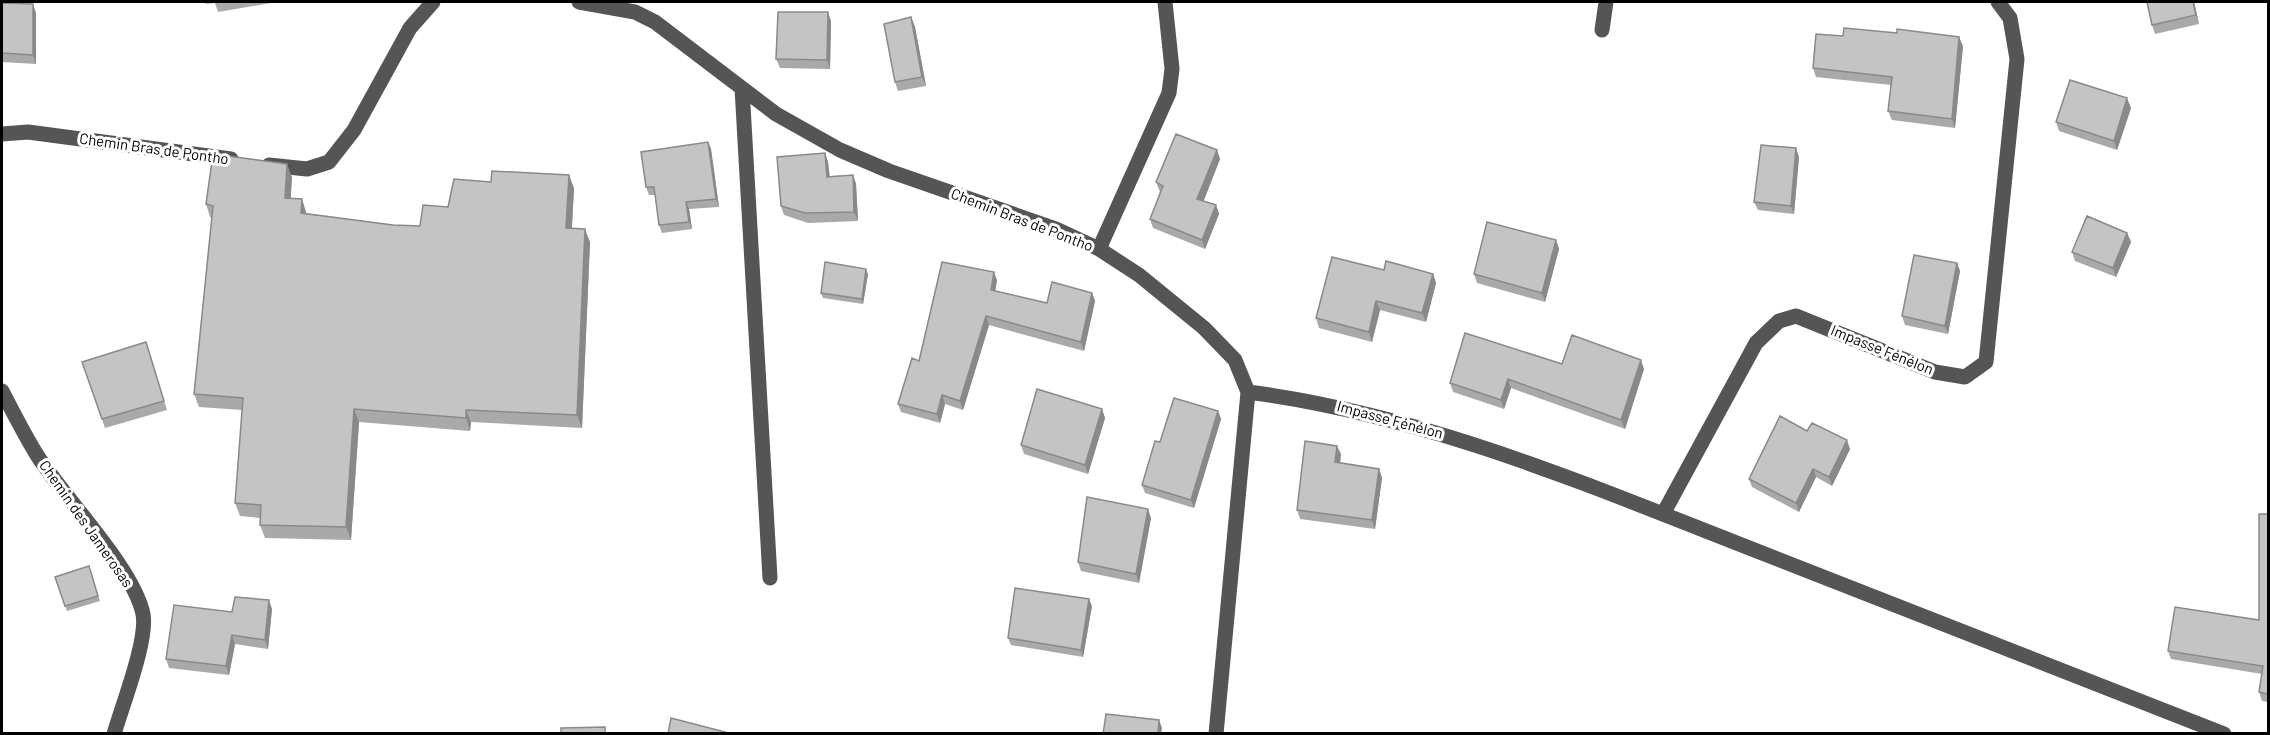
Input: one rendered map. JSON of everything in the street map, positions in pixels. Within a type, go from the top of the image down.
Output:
[{"type":"street","name":"Chemin Bras de Pontho","points":[[2,134],[28,132],[308,169],[328,162],[342,146],[410,28],[433,2]]},
{"type":"street","name":"Chemin Bras de Pontho","points":[[579,2],[635,12],[655,22],[776,114],[840,150],[889,171],[1056,229],[1100,249],[1138,275],[1204,328],[1235,360],[1248,392],[1216,734]]},
{"type":"street","points":[[1100,249],[1169,93],[1172,69],[1165,2]]},
{"type":"street","points":[[1602,30],[1606,2]]},
{"type":"street","name":"Impasse Fénélon","points":[[1663,514],[1756,343],[1779,321],[1796,316],[1935,372],[1965,377],[1986,362],[2017,59],[2010,18],[1998,2]]},
{"type":"street","points":[[742,88],[770,578]]},
{"type":"street","name":"Chemin des Jamerosas","points":[[2,391],[37,455],[116,562],[135,595],[143,615],[143,633],[114,734]]},
{"type":"street","name":"Impasse Fénélon","points":[[1248,392],[1311,400],[1377,414],[1504,453],[2224,734]]},
{"type":"building","points":[[2147,2],[2193,2],[2196,15],[2152,25]]},
{"type":"building","points":[[2,3],[33,4],[33,55],[2,53]]},
{"type":"building","points":[[778,12],[828,12],[827,60],[776,59]]},
{"type":"building","points":[[911,17],[922,77],[895,82],[884,24]]},
{"type":"building","points":[[1844,28],[1897,33],[1897,29],[1959,37],[1952,119],[1888,111],[1892,77],[1813,68],[1816,34],[1843,36]]},
{"type":"building","points":[[2070,80],[2127,98],[2114,141],[2056,122]]},
{"type":"building","points":[[1176,134],[1217,150],[1197,199],[1216,205],[1202,240],[1150,219],[1163,186],[1156,182]]},
{"type":"building","points":[[708,142],[716,199],[686,202],[689,222],[659,225],[654,187],[646,187],[641,152]]},
{"type":"building","points":[[1761,145],[1796,148],[1791,206],[1754,202]]},
{"type":"building","points":[[825,153],[827,177],[853,175],[854,212],[805,213],[781,206],[777,157]]},
{"type":"building","points":[[213,154],[287,164],[285,198],[302,199],[301,213],[393,225],[420,226],[423,205],[448,207],[454,179],[491,182],[492,171],[569,175],[566,228],[585,229],[577,415],[466,410],[466,418],[354,409],[346,527],[260,525],[261,505],[235,503],[243,398],[194,394],[213,206],[206,204]]},
{"type":"building","points":[[2087,216],[2127,233],[2113,268],[2072,252]]},
{"type":"building","points":[[1487,222],[1556,240],[1542,293],[1474,274]]},
{"type":"building","points":[[1914,255],[1957,263],[1945,326],[1902,316]]},
{"type":"building","points":[[1332,257],[1384,270],[1386,261],[1433,274],[1422,313],[1376,301],[1369,332],[1316,318]]},
{"type":"building","points":[[825,262],[866,269],[862,299],[821,293]]},
{"type":"building","points":[[942,262],[994,272],[991,290],[1047,303],[1052,282],[1092,293],[1081,342],[986,316],[960,401],[942,395],[937,414],[898,404],[912,358],[919,361]]},
{"type":"building","points":[[1465,333],[1562,364],[1572,335],[1641,360],[1621,420],[1508,379],[1501,400],[1450,383]]},
{"type":"building","points":[[146,342],[164,401],[102,419],[82,362]]},
{"type":"building","points":[[1037,389],[1102,409],[1085,465],[1021,445]]},
{"type":"building","points":[[1174,398],[1218,411],[1191,500],[1142,485],[1155,441],[1160,442]]},
{"type":"building","points":[[1780,416],[1807,431],[1812,423],[1847,440],[1829,477],[1813,469],[1796,503],[1749,479]]},
{"type":"building","points":[[1305,441],[1337,446],[1335,462],[1379,469],[1372,520],[1297,510]]},
{"type":"building","points":[[1087,497],[1148,509],[1136,574],[1078,562]]},
{"type":"building","points":[[2259,514],[2268,514],[2268,694],[2259,692],[2263,666],[2168,651],[2175,607],[2259,620]]},
{"type":"building","points":[[89,566],[98,596],[65,606],[55,577]]},
{"type":"building","points":[[1015,588],[1089,599],[1081,650],[1008,638]]},
{"type":"building","points":[[235,597],[269,600],[265,640],[232,635],[226,666],[166,659],[174,605],[232,612]]},
{"type":"building","points":[[1106,714],[1159,720],[1158,734],[1103,734]]},
{"type":"building","points":[[671,718],[729,733],[729,734],[668,734]]},
{"type":"building","points":[[605,727],[605,734],[561,734],[561,728]]}]
